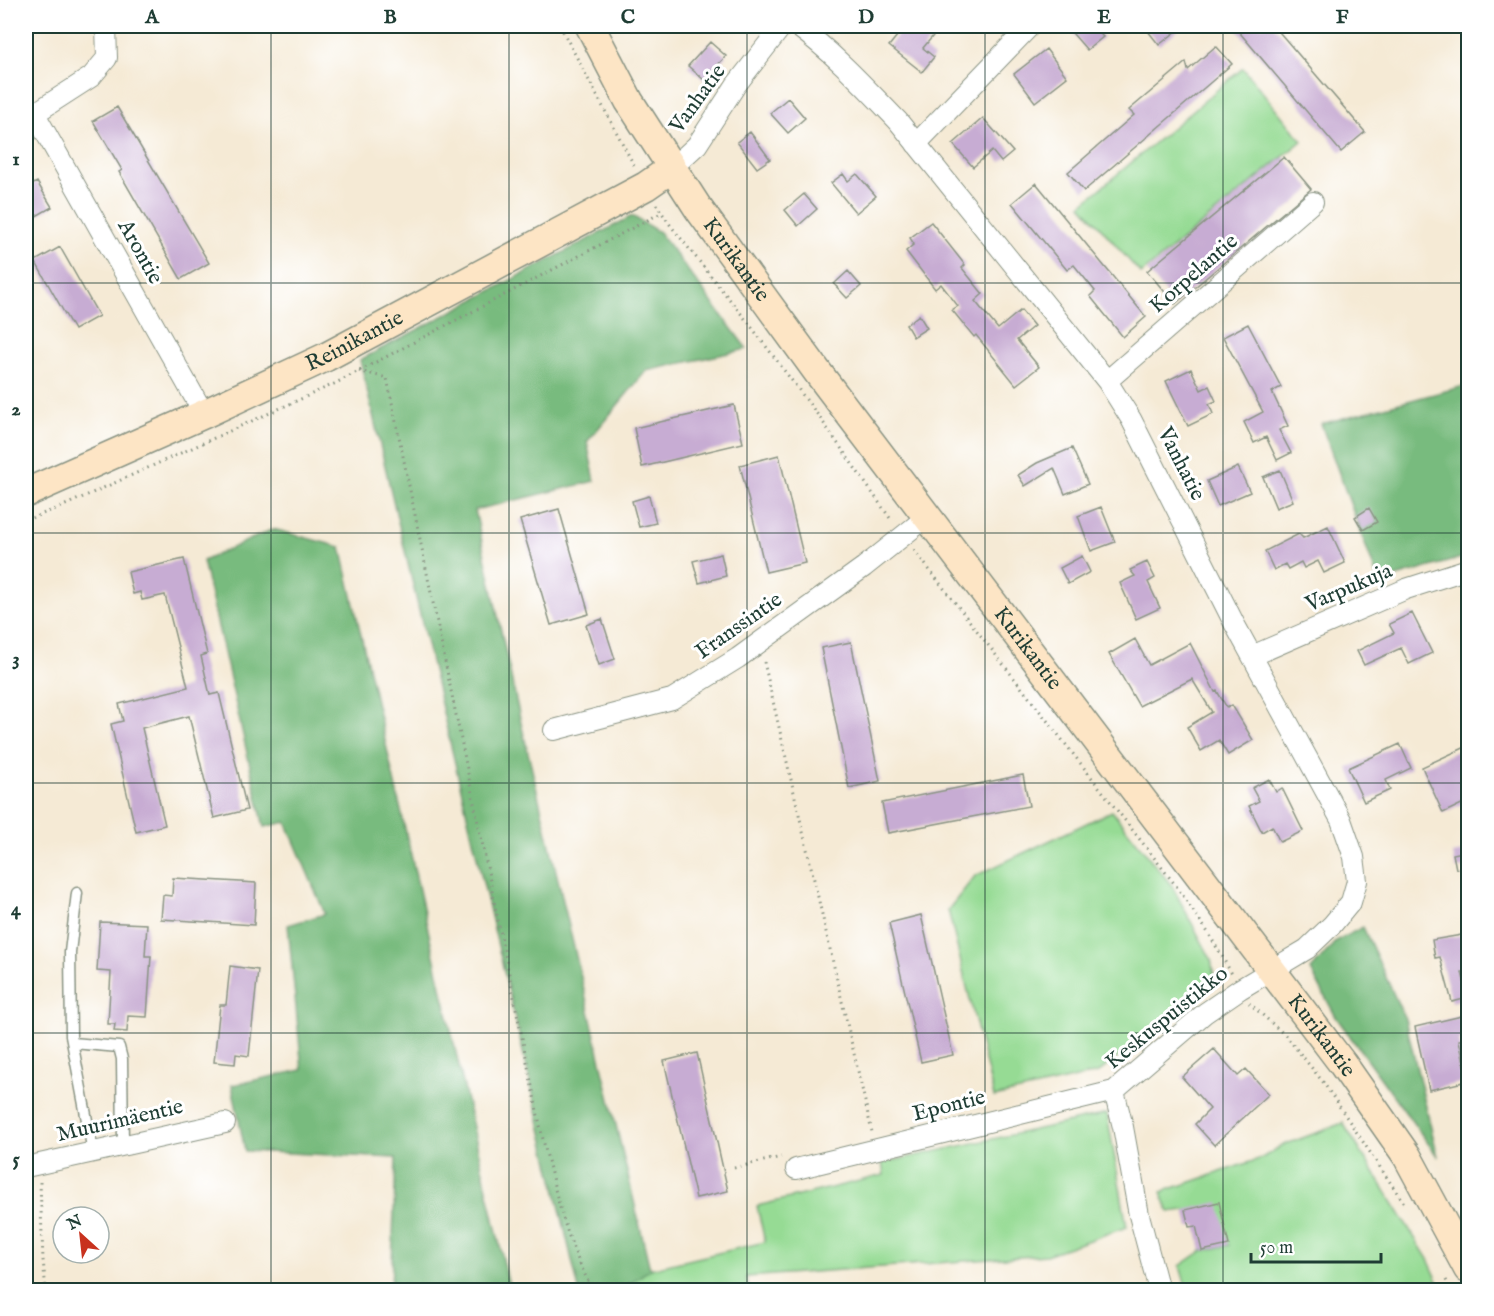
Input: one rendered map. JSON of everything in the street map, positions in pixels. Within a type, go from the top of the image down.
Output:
[{"type":"street","points":[[30,116],[91,77],[107,58],[106,26]]},
{"type":"street","name":"Kurikantie","points":[[590,26],[629,101],[698,208],[819,374],[1342,1063],[1407,1156],[1456,1272]]},
{"type":"street","name":"Vanhatie","points":[[672,168],[697,145],[736,85],[782,26]]},
{"type":"street","name":"Vanhatie","points":[[797,26],[815,39],[860,81],[916,144],[1107,381],[1131,419],[1252,656],[1341,820],[1354,857],[1357,881],[1351,902],[1307,949],[1271,970]]},
{"type":"street","points":[[916,144],[1030,26]]},
{"type":"street","name":"Arontie","points":[[30,116],[204,414]]},
{"type":"street","name":"Reinikantie","points":[[26,493],[326,357],[646,186],[672,168]]},
{"type":"street","name":"Korpelantie","points":[[1107,381],[1313,202]]},
{"type":"street","name":"Franssintie","points":[[554,730],[672,699],[759,642],[864,567],[928,516]]},
{"type":"street","name":"Varpukuja","points":[[1252,656],[1406,588],[1468,569]]},
{"type":"street","name":"Keskuspuistikko","points":[[1159,1290],[1139,1215],[1114,1091],[1205,1013],[1239,995],[1271,970]]},
{"type":"street","name":"Epontie","points":[[788,1163],[876,1149],[1114,1091]]},
{"type":"street","name":"Muurimäentie","points":[[32,1165],[225,1123]]},
{"type":"lane","points":[[77,893],[70,952],[73,1042],[93,1152]]},
{"type":"lane","points":[[73,1042],[119,1047],[122,1059],[123,1146]]},
{"type":"path","points":[[560,26],[646,186]]},
{"type":"path","name":"Kurikantie","points":[[661,213],[820,418],[903,535],[1177,887],[1209,934],[1230,971],[1239,995],[1286,1036],[1323,1082],[1407,1208]]},
{"type":"path","points":[[359,371],[387,378],[542,1135],[562,1219],[582,1270],[593,1290]]},
{"type":"path","points":[[759,642],[876,1149]]},
{"type":"path","points":[[1230,971],[1239,995]]},
{"type":"path","points":[[734,1168],[788,1163]]},
{"type":"path","points":[[32,1165],[46,1290]]},
{"type":"path","points":[[1451,1290],[1456,1272]]},
{"type":"path","points":[[702,1290],[718,1288],[723,1290]]},
{"type":"green space","points":[[1243,68],[1302,141],[1141,274],[1081,205]]},
{"type":"green space","points":[[632,216],[659,232],[747,349],[646,371],[587,442],[595,481],[475,510],[521,723],[650,1269],[621,1290],[579,1290],[360,360]]},
{"type":"green space","points":[[1468,385],[1468,556],[1379,582],[1321,424]]},
{"type":"green space","points":[[273,529],[341,547],[510,1290],[391,1290],[396,1158],[245,1151],[232,1085],[302,1070],[288,925],[325,914],[286,822],[264,827],[203,561]]},
{"type":"green space","points":[[1112,811],[1172,886],[1211,959],[1214,976],[1208,986],[1098,1073],[994,1097],[948,910],[975,876]]},
{"type":"green space","points":[[1363,927],[1405,1019],[1438,1157],[1336,1017],[1311,970],[1336,941]]},
{"type":"green space","points":[[1107,1114],[1127,1227],[1046,1255],[746,1277],[749,1290],[621,1290],[650,1269],[765,1242],[757,1206],[884,1175],[882,1163]]},
{"type":"green space","points":[[1343,1123],[1428,1259],[1442,1290],[1187,1290],[1180,1266],[1202,1251],[1229,1245],[1185,1210],[1169,1212],[1161,1192],[1262,1158],[1281,1146]]},
{"type":"building","points":[[905,26],[919,26],[933,36],[923,48],[934,57],[922,72],[889,46]]},
{"type":"building","points":[[1066,26],[1093,26],[1103,37],[1087,50]]},
{"type":"building","points":[[1144,26],[1183,26],[1159,45]]},
{"type":"building","points":[[1234,26],[1274,26],[1365,132],[1341,152]]},
{"type":"building","points":[[710,42],[726,56],[704,80],[688,66]]},
{"type":"building","points":[[1216,46],[1232,64],[1084,191],[1068,172],[1134,115],[1129,110],[1186,62],[1188,70]]},
{"type":"building","points":[[1046,49],[1067,77],[1035,102],[1014,74]]},
{"type":"building","points":[[788,98],[805,118],[788,133],[770,113]]},
{"type":"building","points":[[117,107],[209,263],[181,279],[119,172],[122,170],[93,121]]},
{"type":"building","points":[[983,118],[1013,152],[1001,162],[992,151],[973,167],[953,144]]},
{"type":"building","points":[[750,132],[770,159],[757,168],[737,142]]},
{"type":"building","points":[[1284,157],[1311,189],[1175,304],[1147,271]]},
{"type":"building","points":[[843,174],[848,181],[857,174],[876,196],[856,213],[831,183]]},
{"type":"building","points":[[37,182],[52,207],[26,222],[26,188]]},
{"type":"building","points":[[1036,183],[1146,317],[1123,337],[1090,296],[1095,291],[1074,265],[1067,270],[1012,203]]},
{"type":"building","points":[[804,194],[817,209],[798,226],[785,210]]},
{"type":"building","points":[[931,222],[965,265],[962,268],[983,294],[975,301],[998,329],[1021,310],[1034,326],[1017,340],[1039,367],[1016,385],[976,335],[974,337],[952,310],[958,306],[941,284],[935,289],[906,251],[914,244],[910,238]]},
{"type":"building","points":[[60,247],[99,316],[74,330],[35,261]]},
{"type":"building","points":[[848,271],[861,286],[847,298],[834,284]]},
{"type":"building","points":[[919,315],[927,328],[913,337],[906,325]]},
{"type":"building","points":[[1248,324],[1281,387],[1272,392],[1288,426],[1279,430],[1291,453],[1277,460],[1266,437],[1254,443],[1244,422],[1263,412],[1223,337]]},
{"type":"building","points":[[1191,369],[1201,390],[1209,386],[1216,401],[1209,404],[1213,414],[1188,426],[1166,381]]},
{"type":"building","points":[[734,405],[743,443],[642,467],[634,428]]},
{"type":"building","points":[[1072,448],[1088,484],[1065,494],[1054,468],[1025,486],[1018,475],[1037,463]]},
{"type":"building","points":[[779,455],[805,563],[766,572],[740,465]]},
{"type":"building","points":[[1238,467],[1250,492],[1218,506],[1207,481]]},
{"type":"building","points":[[1280,470],[1293,501],[1276,508],[1263,477]]},
{"type":"building","points":[[649,496],[656,523],[639,527],[632,501]]},
{"type":"building","points":[[1101,507],[1115,542],[1091,551],[1078,516]]},
{"type":"building","points":[[1369,508],[1377,522],[1363,530],[1355,517]]},
{"type":"building","points":[[559,509],[589,614],[551,625],[520,520]]},
{"type":"building","points":[[1328,526],[1345,563],[1324,573],[1318,561],[1304,568],[1301,562],[1288,569],[1285,564],[1274,570],[1265,551],[1299,534],[1303,538]]},
{"type":"building","points":[[721,554],[726,576],[699,583],[693,561]]},
{"type":"building","points":[[1082,556],[1090,572],[1068,584],[1060,568]]},
{"type":"building","points":[[184,559],[207,654],[201,656],[210,695],[219,693],[247,810],[214,818],[189,716],[142,728],[165,825],[136,832],[111,724],[123,721],[119,704],[188,687],[165,595],[142,600],[140,592],[133,594],[128,572]]},
{"type":"building","points":[[1147,562],[1155,578],[1148,582],[1160,608],[1136,619],[1120,583],[1135,576],[1130,570]]},
{"type":"building","points":[[1412,613],[1432,653],[1409,664],[1401,648],[1364,665],[1357,651],[1394,633],[1389,624]]},
{"type":"building","points":[[602,619],[615,659],[599,665],[586,625]]},
{"type":"building","points":[[1135,639],[1149,665],[1190,643],[1215,692],[1217,691],[1227,708],[1232,705],[1253,740],[1228,755],[1219,740],[1201,751],[1187,727],[1212,712],[1192,679],[1139,706],[1109,654]]},
{"type":"building","points":[[851,642],[880,781],[849,788],[821,648]]},
{"type":"building","points":[[1400,744],[1411,768],[1386,780],[1390,790],[1364,802],[1348,768]]},
{"type":"building","points":[[1468,746],[1468,801],[1443,813],[1422,767]]},
{"type":"building","points":[[1023,775],[1029,806],[888,833],[882,803]]},
{"type":"building","points":[[1269,779],[1276,792],[1282,788],[1303,831],[1280,842],[1272,826],[1262,832],[1249,806],[1259,801],[1252,788]]},
{"type":"building","points":[[1468,851],[1468,867],[1456,869],[1453,854]]},
{"type":"building","points":[[173,878],[256,883],[254,925],[161,919],[163,895],[172,896]]},
{"type":"building","points":[[921,915],[953,1055],[921,1062],[889,923]]},
{"type":"building","points":[[100,922],[147,924],[145,956],[151,956],[147,1017],[128,1016],[127,1032],[114,1031],[115,1024],[108,1024],[111,972],[97,971]]},
{"type":"building","points":[[1468,934],[1468,971],[1462,972],[1468,998],[1452,1002],[1440,957],[1435,958],[1432,940]]},
{"type":"building","points":[[230,966],[258,970],[249,1056],[236,1054],[235,1064],[214,1062],[220,1005],[226,1005]]},
{"type":"building","points":[[1466,1015],[1468,1038],[1459,1040],[1468,1081],[1429,1090],[1415,1027]]},
{"type":"building","points":[[1214,1049],[1238,1076],[1246,1069],[1269,1094],[1214,1145],[1195,1124],[1210,1109],[1182,1077]]},
{"type":"building","points":[[697,1053],[728,1191],[696,1198],[664,1061]]},
{"type":"building","points":[[1219,1202],[1229,1245],[1202,1251],[1196,1226],[1189,1227],[1185,1210]]}]
